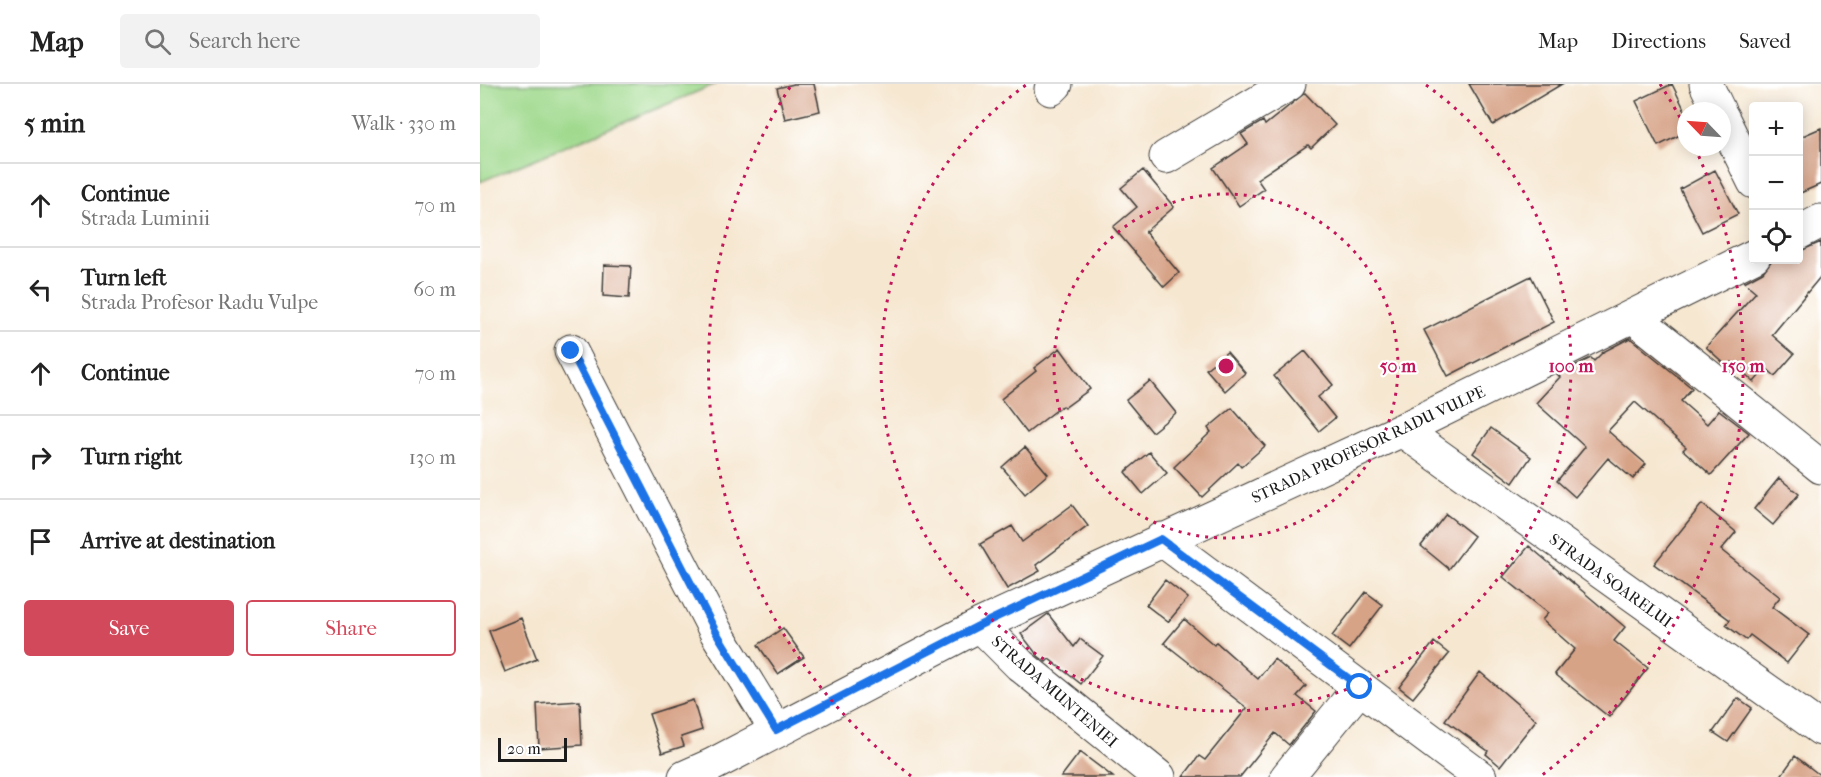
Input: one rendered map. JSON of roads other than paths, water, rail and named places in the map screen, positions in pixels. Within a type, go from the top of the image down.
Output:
[{"type":"street","points":[[1166,157],[1289,84]]},
{"type":"street","points":[[1706,84],[1715,102]]},
{"type":"street","points":[[1731,135],[1749,172]]},
{"type":"street","points":[[1803,230],[1821,221]]},
{"type":"street","name":"STRADA PROFESOR RADU VULPE","points":[[685,777],[980,625],[1161,539],[1402,430],[1749,258]]},
{"type":"street","points":[[1634,316],[1821,467]]},
{"type":"street","points":[[571,351],[716,632],[776,730]]},
{"type":"street","name":"STRADA SOARELUI","points":[[1402,430],[1821,729]]},
{"type":"street","points":[[1161,539],[1480,777]]},
{"type":"street","name":"STRADA MUNTENIEI","points":[[980,625],[1020,665],[1159,777]]},
{"type":"street","points":[[1287,777],[1360,687]]}]
